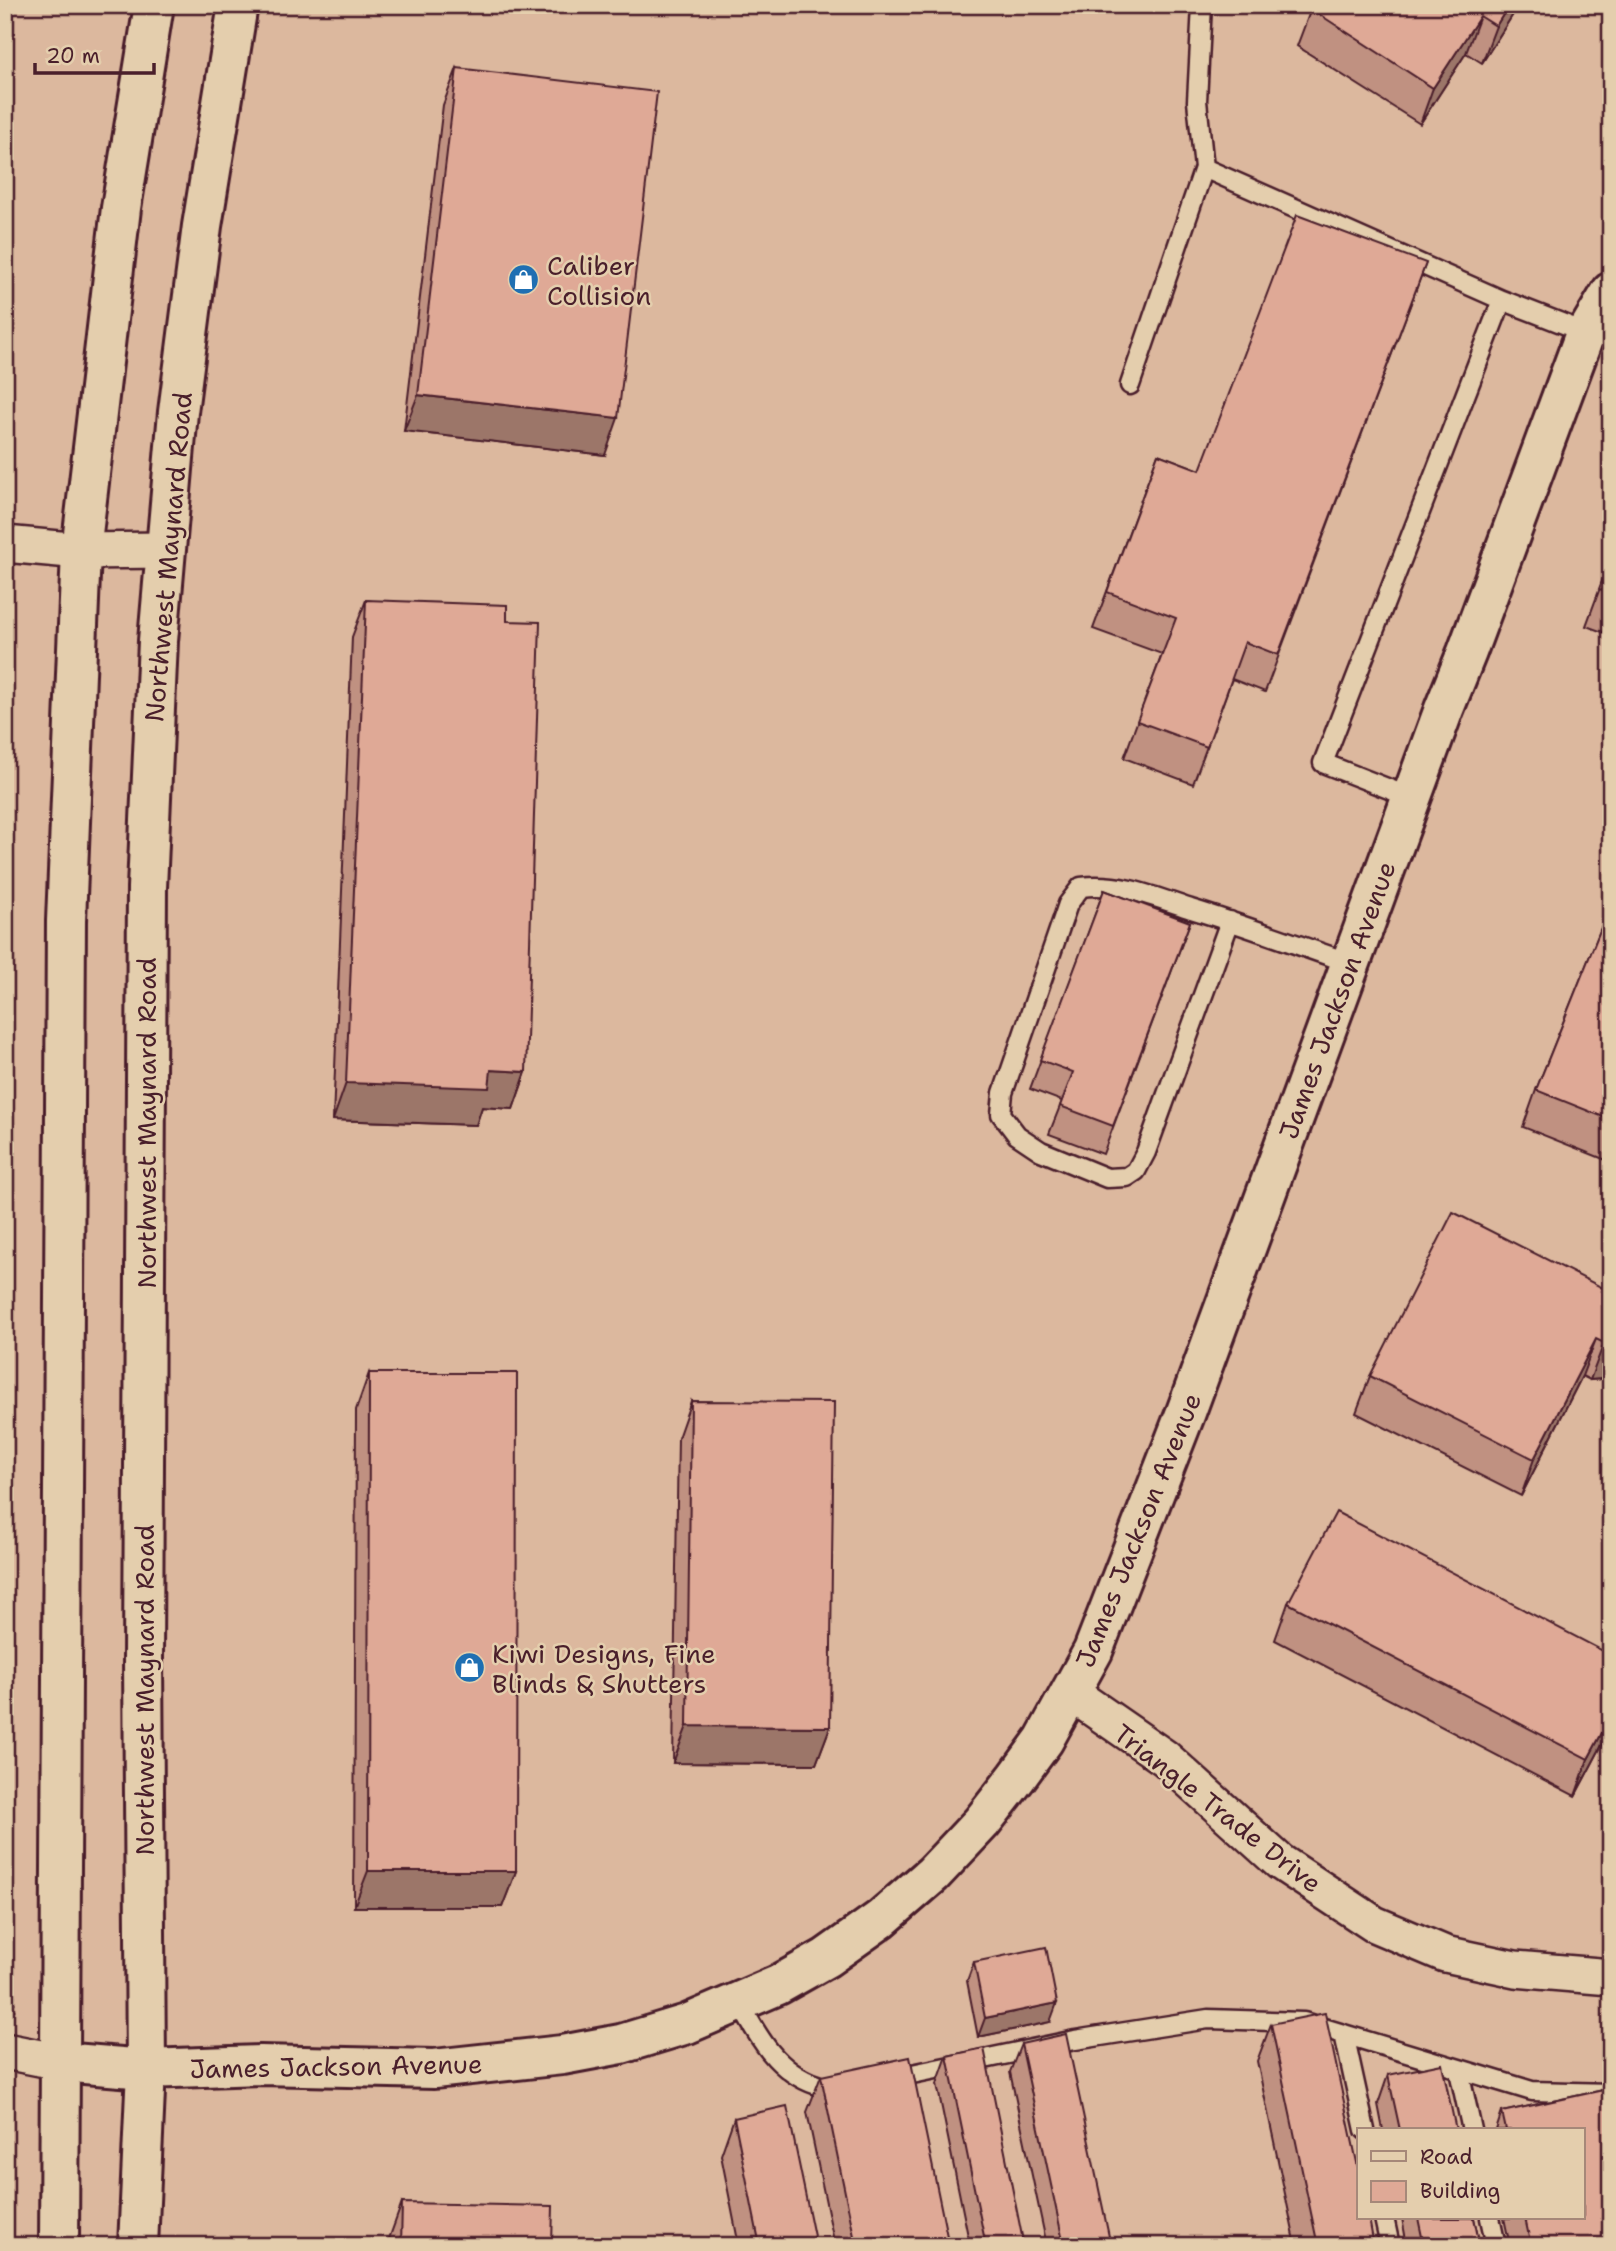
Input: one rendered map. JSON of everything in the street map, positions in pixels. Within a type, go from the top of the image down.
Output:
[{"type":"main road","points":[[59,2246],[65,921],[81,551],[121,208],[154,5]]},
{"type":"main road","name":"Northwest Maynard Road","points":[[138,2246],[146,2069],[143,1658],[147,888],[158,641],[178,412],[202,226],[239,5]]},
{"type":"main road","name":"James Jackson Avenue","points":[[60,2062],[146,2069],[260,2066],[434,2069],[545,2058],[621,2044],[687,2024],[778,1985],[826,1958],[881,1919],[933,1874],[982,1822],[1044,1740],[1093,1651],[1130,1559],[1587,333],[1611,292]]},
{"type":"street","points":[[5,544],[81,551],[165,550]]},
{"type":"street","name":"Triangle Trade Drive","points":[[1071,1693],[1165,1758],[1279,1862],[1374,1924],[1445,1954],[1515,1969],[1611,1977]]},
{"type":"street","points":[[5,2051],[60,2062]]},
{"type":"lane","points":[[1129,385],[1204,168],[1197,102],[1202,5]]},
{"type":"lane","points":[[1204,168],[1502,300],[1587,333]]},
{"type":"lane","points":[[1412,798],[1323,763],[1502,300]]},
{"type":"lane","points":[[1230,921],[1146,1152],[1136,1171],[1127,1177],[1107,1178],[1041,1151],[1017,1135],[1001,1114],[1003,1093],[1068,904],[1081,887],[1101,885],[1125,888],[1230,921],[1350,963]]},
{"type":"lane","points":[[739,2002],[760,2041],[788,2071],[833,2091],[1074,2040],[1208,2019],[1304,2022],[1532,2091],[1611,2093]]},
{"type":"lane","points":[[1344,2034],[1365,2128]]},
{"type":"lane","points":[[1459,2071],[1472,2128]]},
{"type":"lane","points":[[1384,2220],[1390,2246]]},
{"type":"lane","points":[[1490,2220],[1496,2246]]},
{"type":"shaded area","points":[[5,5],[1611,5],[1611,2246],[5,2246]]},
{"type":"building","points":[[1313,5],[1509,5],[1496,26],[1480,16],[1433,88],[1311,9]]},
{"type":"building","name":"Caliber Collision","points":[[457,68],[657,92],[618,418],[418,395]]},
{"type":"building","points":[[1297,215],[1426,263],[1278,655],[1245,642],[1207,747],[1137,721],[1176,618],[1107,592],[1158,454],[1200,470]]},
{"type":"building","points":[[1611,558],[1611,593],[1599,589]]},
{"type":"building","points":[[366,600],[507,605],[507,621],[540,622],[526,1072],[491,1070],[489,1088],[346,1083]]},
{"type":"building","points":[[1104,890],[1190,922],[1113,1126],[1060,1106],[1073,1072],[1040,1060]]},
{"type":"building","points":[[1611,903],[1611,1120],[1536,1090]]},
{"type":"building","points":[[1453,1212],[1611,1292],[1611,1343],[1596,1339],[1534,1459],[1370,1376]]},
{"type":"building","points":[[369,1373],[517,1373],[516,1871],[368,1871]]},
{"type":"building","points":[[691,1401],[834,1402],[830,1727],[687,1726]]},
{"type":"building","points":[[1336,1512],[1611,1655],[1611,1716],[1588,1759],[1288,1603]]},
{"type":"building","points":[[1046,1947],[1057,2003],[985,2018],[974,1962]]},
{"type":"building","points":[[1325,2013],[1357,2163],[1357,2220],[1369,2220],[1374,2246],[1318,2246],[1271,2024]]},
{"type":"building","points":[[1066,2034],[1111,2246],[1064,2246],[1021,2044]]},
{"type":"building","points":[[984,2048],[1024,2246],[986,2246],[947,2056]]},
{"type":"building","points":[[910,2057],[949,2246],[856,2246],[821,2076]]},
{"type":"building","points":[[1442,2064],[1456,2128],[1400,2128],[1388,2075]]},
{"type":"building","points":[[1608,2089],[1611,2099],[1611,2246],[1531,2246],[1525,2220],[1584,2220],[1584,2128],[1506,2128],[1502,2112]]},
{"type":"building","points":[[787,2106],[816,2246],[760,2246],[734,2118]]},
{"type":"building","points":[[402,2203],[553,2206],[552,2246],[401,2246]]},
{"type":"building","points":[[1418,2220],[1474,2220],[1480,2246],[1424,2246]]},
{"type":"place","name":"Caliber Collision","points":[[524,280]]},
{"type":"place","name":"Kiwi Designs, Fine Blinds & Shutters","points":[[469,1668]]}]
